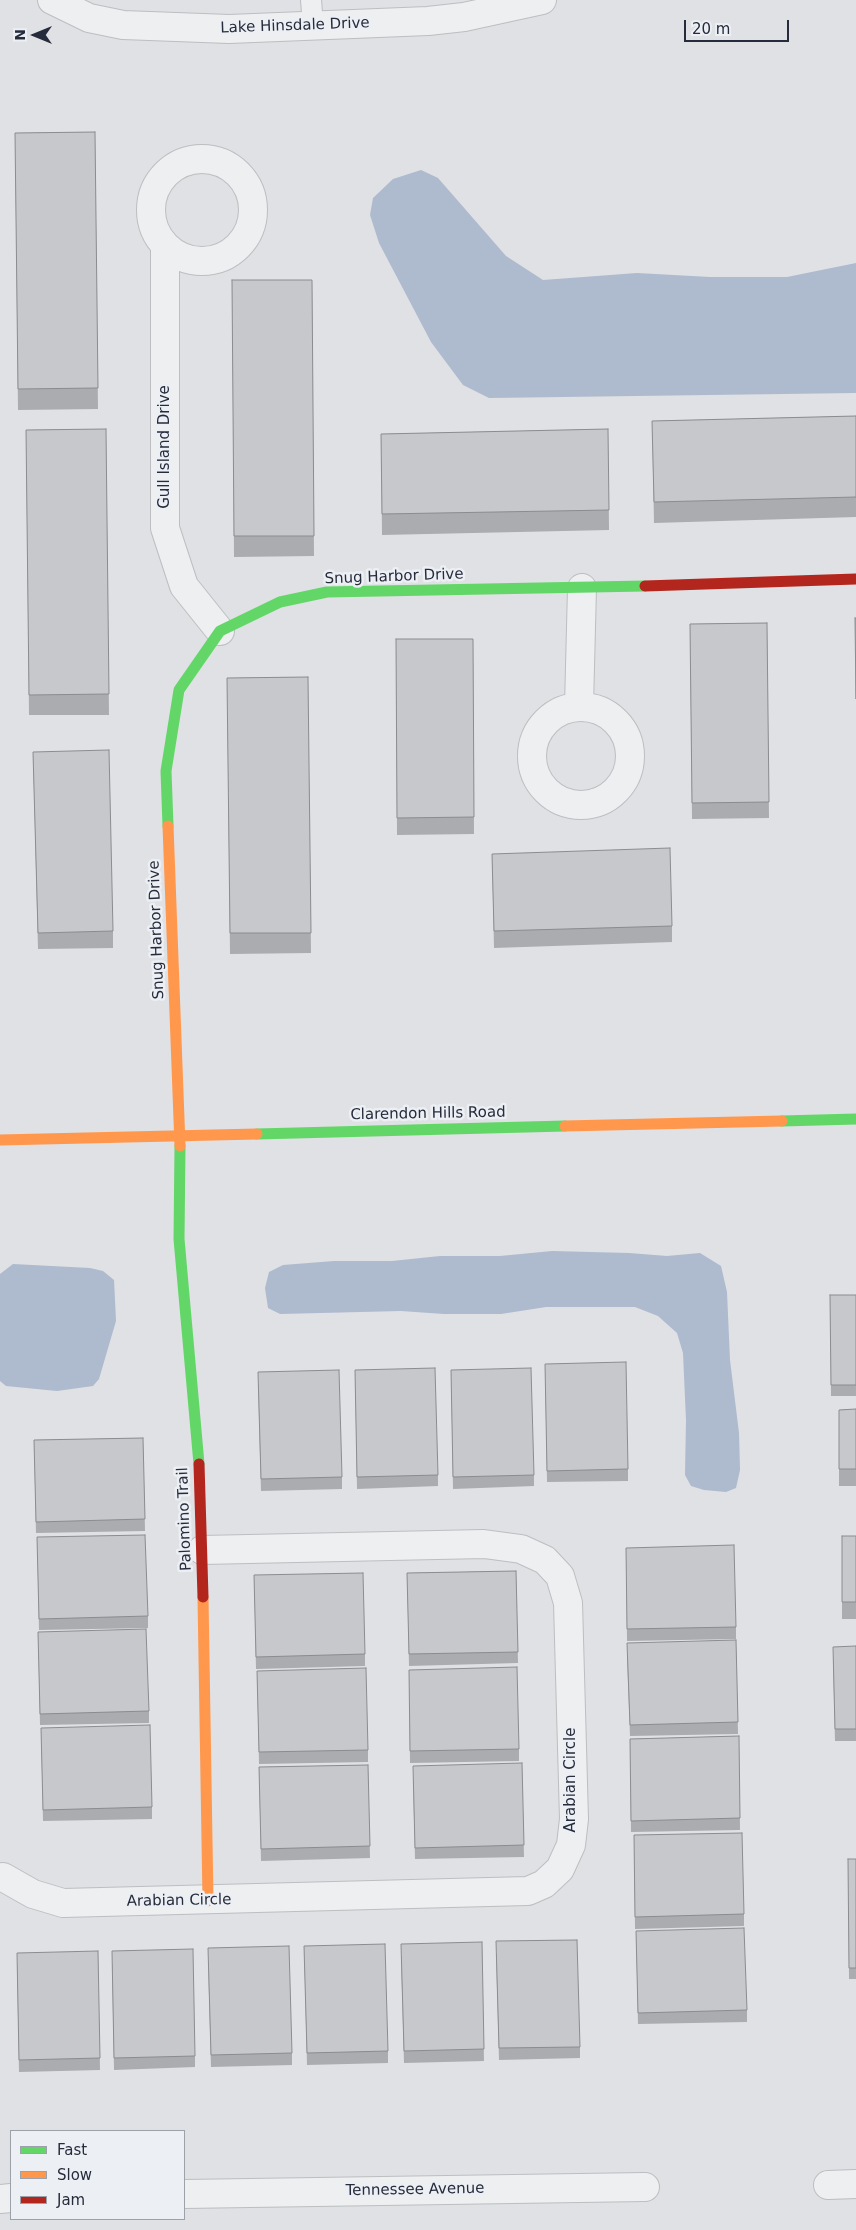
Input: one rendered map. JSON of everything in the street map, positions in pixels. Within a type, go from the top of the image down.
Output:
[{"type":"street","name":"Lake Hinsdale Drive","points":[[52,0],[89,18],[123,25],[229,29],[312,12],[428,21],[464,17],[542,0]]},
{"type":"street","name":"Gull Island Drive","points":[[165,246],[164,528],[184,586],[220,631]]},
{"type":"street","name":"Snug Harbor Drive","points":[[180,1136],[166,771],[178,690],[220,631],[280,602],[326,592],[582,588],[856,579]]},
{"type":"street","points":[[579,706],[582,588]]},
{"type":"street","name":"Clarendon Hills Road","points":[[0,1140],[856,1119]]},
{"type":"street","name":"Palomino Trail","points":[[180,1136],[179,1239],[198,1448],[202,1550],[208,1901]]},
{"type":"street","name":"Arabian Circle","points":[[2,1877],[33,1894],[63,1903],[208,1901],[528,1891],[544,1884],[560,1868],[571,1845],[574,1819],[568,1603],[560,1576],[544,1560],[521,1549],[484,1544],[202,1550]]},
{"type":"street","points":[[828,2185],[856,2184]]},
{"type":"street","name":"Tennessee Avenue","points":[[185,2194],[645,2186]]},
{"type":"water","points":[[421,170],[438,178],[506,256],[543,280],[637,273],[710,277],[787,277],[856,263],[856,393],[489,398],[463,385],[431,342],[379,243],[370,215],[373,198],[393,179]]},
{"type":"water","points":[[552,1251],[667,1256],[700,1253],[721,1266],[727,1292],[730,1360],[739,1433],[740,1470],[736,1488],[726,1492],[704,1490],[691,1486],[685,1475],[686,1420],[683,1353],[677,1333],[658,1316],[635,1307],[546,1307],[501,1314],[444,1314],[401,1311],[280,1314],[268,1308],[265,1288],[269,1272],[283,1265],[334,1261],[392,1261],[440,1256],[500,1256]]},
{"type":"water","points":[[13,1264],[90,1268],[103,1271],[114,1280],[116,1321],[99,1379],[93,1386],[57,1391],[6,1386],[0,1381],[0,1274]]},
{"type":"building","points":[[95,132],[98,388],[18,389],[15,133]]},
{"type":"building","points":[[232,280],[312,280],[314,536],[234,536]]},
{"type":"building","points":[[856,416],[856,497],[654,502],[652,421]]},
{"type":"building","points":[[106,429],[109,694],[29,695],[26,430]]},
{"type":"building","points":[[608,429],[609,510],[382,514],[381,434]]},
{"type":"building","points":[[855,618],[856,618],[856,699]]},
{"type":"building","points":[[767,623],[769,802],[692,803],[690,624]]},
{"type":"building","points":[[396,639],[473,639],[474,817],[397,818]]},
{"type":"building","points":[[308,677],[311,933],[230,933],[227,678]]},
{"type":"building","points":[[109,750],[113,931],[38,933],[33,752]]},
{"type":"building","points":[[670,848],[672,926],[494,931],[492,854]]},
{"type":"building","points":[[830,1295],[856,1295],[856,1385],[831,1385]]},
{"type":"building","points":[[626,1362],[628,1469],[547,1471],[545,1364]]},
{"type":"building","points":[[435,1368],[438,1475],[357,1477],[355,1370]]},
{"type":"building","points":[[531,1368],[534,1475],[453,1477],[451,1370]]},
{"type":"building","points":[[339,1370],[342,1477],[261,1479],[258,1372]]},
{"type":"building","points":[[856,1409],[856,1469],[839,1469],[839,1410]]},
{"type":"building","points":[[143,1438],[145,1519],[36,1522],[34,1440]]},
{"type":"building","points":[[145,1535],[148,1616],[39,1619],[37,1537]]},
{"type":"building","points":[[842,1536],[856,1536],[856,1602],[842,1602]]},
{"type":"building","points":[[734,1545],[736,1627],[627,1629],[626,1548]]},
{"type":"building","points":[[516,1571],[518,1652],[409,1654],[407,1573]]},
{"type":"building","points":[[363,1573],[365,1654],[256,1657],[254,1575]]},
{"type":"building","points":[[146,1629],[149,1711],[40,1714],[38,1632]]},
{"type":"building","points":[[736,1640],[738,1722],[630,1725],[627,1643]]},
{"type":"building","points":[[856,1646],[856,1729],[835,1729],[833,1647]]},
{"type":"building","points":[[517,1667],[519,1749],[410,1751],[409,1670]]},
{"type":"building","points":[[366,1668],[368,1750],[259,1752],[257,1671]]},
{"type":"building","points":[[150,1725],[152,1807],[43,1810],[41,1728]]},
{"type":"building","points":[[739,1736],[740,1818],[631,1821],[630,1739]]},
{"type":"building","points":[[522,1763],[524,1845],[415,1848],[413,1766]]},
{"type":"building","points":[[368,1765],[370,1846],[261,1849],[259,1767]]},
{"type":"building","points":[[742,1833],[744,1914],[635,1917],[634,1835]]},
{"type":"building","points":[[848,1859],[856,1859],[856,1968],[849,1968]]},
{"type":"building","points":[[744,1928],[747,2010],[638,2013],[636,1931]]},
{"type":"building","points":[[577,1940],[580,2047],[499,2048],[496,1941]]},
{"type":"building","points":[[482,1942],[484,2049],[404,2051],[401,1944]]},
{"type":"building","points":[[385,1944],[388,2051],[307,2053],[304,1946]]},
{"type":"building","points":[[289,1946],[292,2053],[211,2055],[208,1948]]},
{"type":"building","points":[[193,1949],[195,2056],[114,2058],[112,1951]]},
{"type":"building","points":[[98,1951],[100,2058],[19,2060],[17,1953]]},
{"type":"traffic: fast","points":[[168,826],[166,771],[179,690],[220,631],[280,602],[327,592],[645,586]]},
{"type":"traffic: fast","points":[[782,1121],[856,1119]]},
{"type":"traffic: fast","points":[[257,1134],[565,1126]]},
{"type":"traffic: fast","points":[[180,1146],[179,1239],[199,1464]]},
{"type":"traffic: slow","points":[[168,826],[180,1146]]},
{"type":"traffic: slow","points":[[565,1126],[782,1121]]},
{"type":"traffic: slow","points":[[0,1140],[257,1134]]},
{"type":"traffic: slow","points":[[203,1597],[208,1901]]},
{"type":"traffic: jam","points":[[645,586],[856,579]]},
{"type":"traffic: jam","points":[[199,1464],[203,1597]]}]
